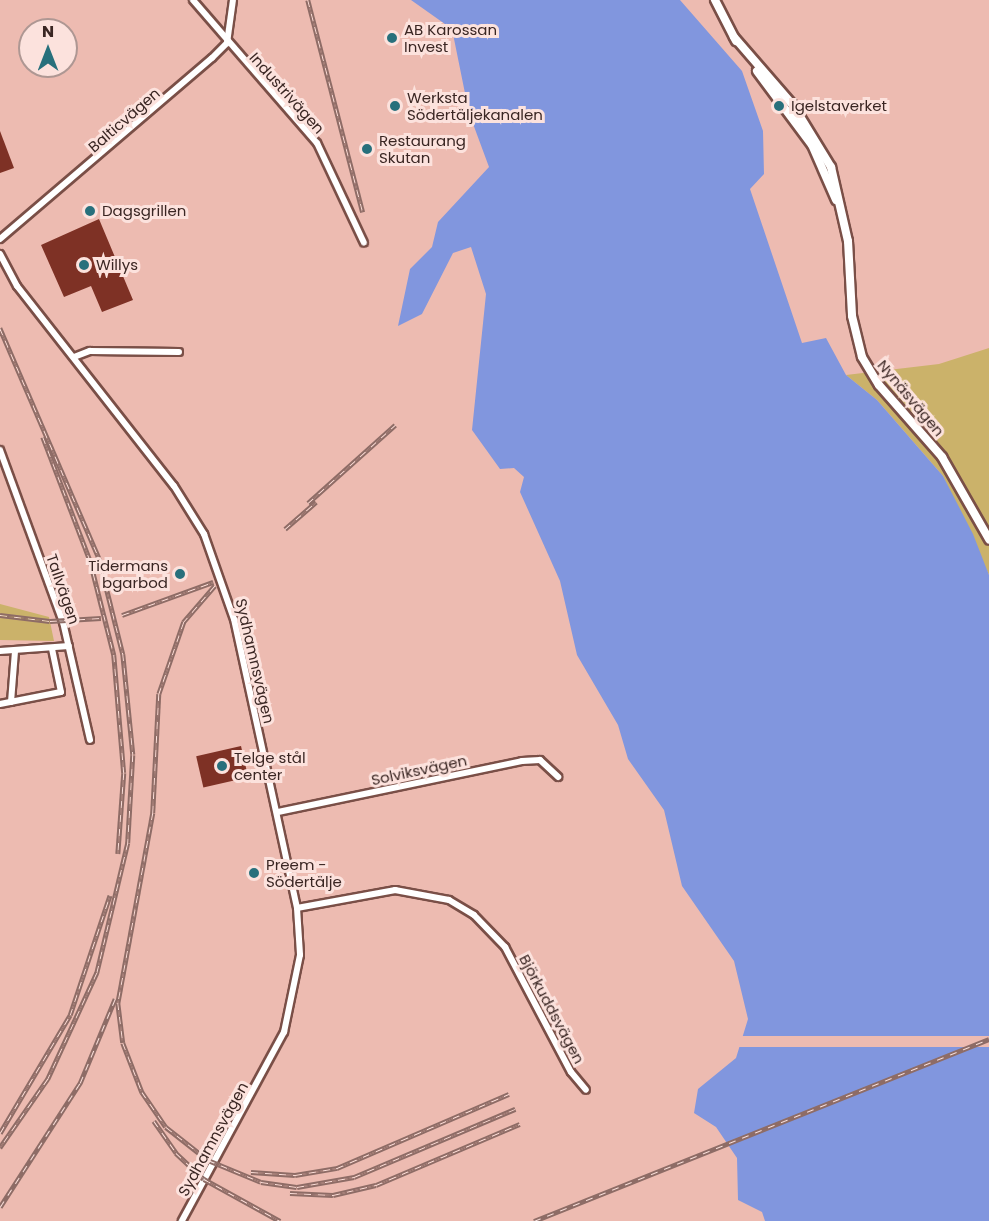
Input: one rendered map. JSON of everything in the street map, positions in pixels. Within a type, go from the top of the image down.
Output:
[{"type":"street","name":"Industrivägen","points":[[193,0],[227,43],[317,143],[364,243]]},
{"type":"street","points":[[227,43],[233,0]]},
{"type":"street","name":"Nynäsvägen","points":[[715,0],[734,37],[819,142],[841,198],[846,226],[854,331],[862,357],[879,385],[942,457],[989,539]]},
{"type":"street","name":"Balticvägen","points":[[0,239],[227,43]]},
{"type":"street","name":"Sydhamnsvägen","points":[[0,254],[17,286],[174,486],[204,534],[234,619],[278,812],[297,908],[300,955],[284,1032],[182,1221]]},
{"type":"street","points":[[74,357],[90,351],[179,352]]},
{"type":"street","name":"Tallvägen","points":[[0,450],[69,646],[90,740]]},
{"type":"street","points":[[0,651],[69,646]]},
{"type":"street","points":[[0,704],[61,692],[52,649]]},
{"type":"street","points":[[11,702],[15,651]]},
{"type":"street","name":"Solviksvägen","points":[[278,812],[522,761],[540,760],[558,777]]},
{"type":"street","name":"Björkuddsvägen","points":[[297,908],[395,890],[449,900],[474,915],[506,948],[571,1072],[586,1090]]},
{"type":"shaded area","points":[[989,348],[989,575],[943,476],[877,400],[846,375],[939,364]]},
{"type":"shaded area","points":[[0,604],[49,617],[54,641],[0,640]]},
{"type":"water","points":[[411,0],[680,0],[742,71],[763,131],[764,174],[750,189],[802,343],[826,338],[846,375],[877,400],[943,476],[973,534],[989,575],[989,1221],[765,1221],[762,1212],[738,1200],[737,1158],[716,1127],[694,1113],[698,1089],[736,1058],[748,1019],[734,961],[682,886],[664,810],[628,759],[618,725],[577,655],[560,581],[520,492],[524,477],[514,468],[500,469],[472,430],[486,294],[471,247],[453,253],[422,314],[398,326],[410,269],[432,247],[438,222],[489,167],[469,113],[452,29]]},
{"type":"pier","points":[[702,1036],[989,1036],[989,1047],[702,1047]]},
{"type":"building","points":[[0,131],[14,168],[0,173]]},
{"type":"building","name":"Willys","points":[[99,219],[133,300],[102,312],[91,286],[64,297],[41,245]]},
{"type":"building","name":"Telge stål center","points":[[241,746],[248,777],[203,788],[196,756]]},
{"type":"railway","points":[[308,0],[363,212]]},
{"type":"railway","points":[[0,328],[99,558],[123,654],[133,755],[128,843],[97,973],[48,1079],[0,1148]]},
{"type":"railway","points":[[308,503],[395,425]]},
{"type":"railway","points":[[43,437],[90,560],[114,655],[124,773],[118,854]]},
{"type":"railway","points":[[285,529],[316,502]]},
{"type":"railway","points":[[122,615],[213,582]]},
{"type":"railway","points":[[215,586],[184,622],[159,694],[153,813],[118,1003],[123,1043],[142,1092],[166,1127],[208,1160],[261,1182],[297,1187],[354,1177],[515,1109]]},
{"type":"railway","points":[[0,615],[50,621],[101,618]]},
{"type":"railway","points":[[0,1133],[70,1015],[110,895]]},
{"type":"railway","points":[[0,1207],[80,1083],[115,999]]},
{"type":"railway","points":[[534,1221],[989,1039]]},
{"type":"railway","points":[[251,1172],[295,1175],[337,1168],[509,1094]]},
{"type":"railway","points":[[154,1121],[176,1153],[204,1179],[280,1221]]},
{"type":"railway","points":[[290,1193],[333,1195],[376,1185],[520,1124]]},
{"type":"place","name":"AB Karossan Invest","points":[[392,38]]},
{"type":"place","name":"Werksta Södertäljekanalen","points":[[395,106]]},
{"type":"place","name":"Igelstaverket","points":[[779,106]]},
{"type":"place","name":"Restaurang Skutan","points":[[367,149]]},
{"type":"place","name":"Dagsgrillen","points":[[90,211]]},
{"type":"place","name":"Willys","points":[[84,265]]},
{"type":"place","name":"Tidermans bgarbod","points":[[180,574]]},
{"type":"place","name":"Telge stål center","points":[[222,766]]},
{"type":"place","name":"Preem - Södertälje","points":[[254,873]]}]
